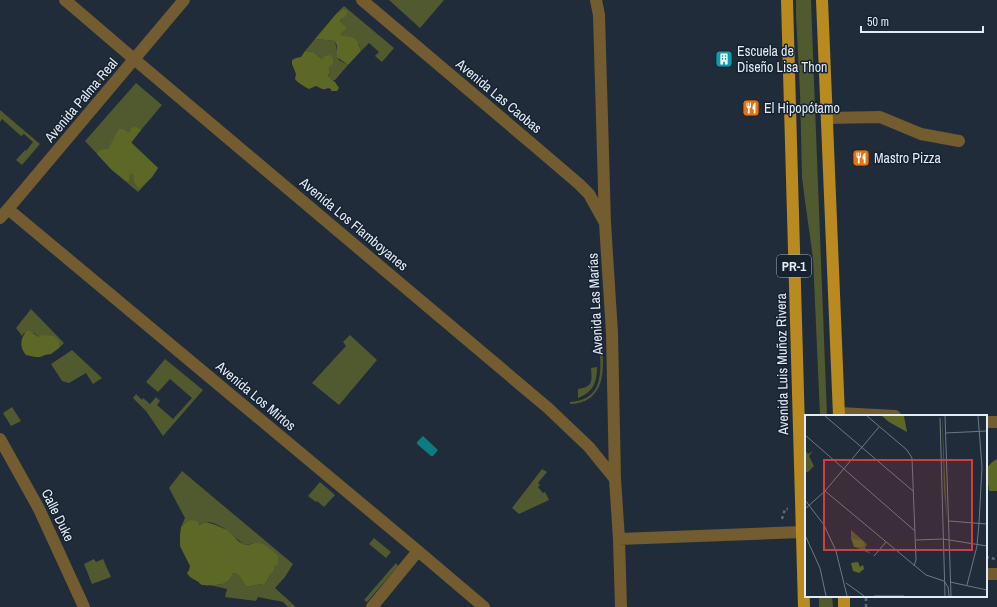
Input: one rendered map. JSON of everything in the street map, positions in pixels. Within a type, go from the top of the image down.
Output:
[{"type":"main road","name":"Avenida Luis Muñoz Rivera","points":[[788,0],[804,533],[804,607]]},
{"type":"main road","points":[[822,0],[839,414]]},
{"type":"street","name":"Avenida Los Flamboyanes","points":[[65,0],[548,408],[589,447],[615,479]]},
{"type":"street","name":"Avenida Palma Real","points":[[4,213],[184,0]]},
{"type":"street","name":"Avenida Las Caobas","points":[[362,0],[579,184],[593,200],[605,223]]},
{"type":"street","name":"Avenida Las Marías","points":[[596,0],[600,15],[605,223],[612,333],[615,479],[621,607]]},
{"type":"street","points":[[827,118],[880,117],[921,134],[959,141]]},
{"type":"street","name":"Avenida Los Mirtos","points":[[4,213],[418,551],[484,607]]},
{"type":"street","points":[[839,414],[867,415]]},
{"type":"street","name":"Calle Duke","points":[[0,439],[39,509],[84,607]]},
{"type":"street","points":[[619,539],[804,533]]},
{"type":"street","points":[[372,607],[418,551]]},
{"type":"path","points":[[987,557],[997,559]]},
{"type":"shaded area","points":[[389,0],[444,0],[420,28]]},
{"type":"shaded area","points":[[796,0],[811,0],[827,415],[820,415],[813,258],[802,177]]},
{"type":"shaded area","points":[[344,6],[394,48],[382,62],[375,56],[379,52],[369,43],[361,51],[359,44],[341,35],[345,26],[340,21],[338,13],[336,14]]},
{"type":"shaded area","points":[[344,9],[347,13],[345,17],[340,19],[340,21],[346,28],[341,35],[355,39],[358,42],[361,51],[348,65],[337,57],[337,46],[335,41],[315,39],[336,14]]},
{"type":"shaded area","points":[[315,39],[335,41],[339,60],[348,65],[335,80],[328,77],[330,72],[329,67],[322,59],[313,52],[305,51]]},
{"type":"shaded area","points":[[305,51],[313,52],[322,59],[325,56],[330,55],[333,58],[333,64],[329,67],[330,72],[328,76],[339,88],[337,91],[331,91],[331,89],[328,88],[323,89],[316,86],[309,89],[295,79],[296,74],[292,60],[301,57]]},
{"type":"shaded area","points":[[108,69],[109,71],[84,102],[80,101]]},
{"type":"shaded area","points":[[136,83],[162,105],[131,142],[158,168],[138,192],[112,170],[85,141]]},
{"type":"shaded area","points":[[0,110],[40,144],[22,165],[16,160],[33,142],[24,134],[21,136],[2,119],[0,122]]},
{"type":"shaded area","points":[[135,127],[141,130],[131,143],[158,168],[152,177],[139,189],[134,182],[134,175],[130,173],[129,181],[126,181],[112,170],[97,154],[100,150],[108,149],[119,129],[124,129],[127,132],[130,132],[131,128]]},
{"type":"shaded area","points":[[31,309],[64,343],[59,348],[59,344],[39,337],[34,333],[24,333],[22,336],[16,328]]},
{"type":"shaded area","points":[[28,330],[39,337],[42,335],[54,336],[59,341],[59,348],[51,354],[40,357],[26,355],[22,349],[21,342],[23,336]]},
{"type":"shaded area","points":[[350,335],[377,360],[339,405],[312,383],[346,346],[343,342]]},
{"type":"shaded area","points":[[599,338],[602,338],[603,370],[602,378],[596,392],[585,401],[570,404],[570,402],[582,400],[591,395],[596,388],[600,369]]},
{"type":"shaded area","points":[[72,350],[102,378],[93,384],[86,373],[69,383],[62,381],[51,364]]},
{"type":"shaded area","points":[[165,359],[203,390],[163,436],[146,411],[133,398],[136,394],[142,400],[143,398],[150,404],[156,397],[160,401],[157,405],[173,419],[192,398],[170,379],[158,392],[146,382]]},
{"type":"shaded area","points":[[597,367],[595,382],[591,390],[578,398],[578,389],[589,385],[591,380],[591,368]]},
{"type":"shaded area","points":[[12,407],[21,421],[11,426],[3,413]]},
{"type":"shaded area","points":[[423,436],[438,450],[433,456],[417,444]]},
{"type":"shaded area","points":[[997,459],[997,491],[989,491],[987,469]]},
{"type":"shaded area","points":[[542,469],[547,472],[538,483],[540,485],[538,487],[543,493],[545,492],[549,500],[519,514],[512,508]]},
{"type":"shaded area","points":[[182,471],[293,564],[285,577],[275,588],[296,607],[288,607],[283,602],[258,597],[256,601],[225,597],[227,589],[210,585],[224,584],[229,580],[233,573],[239,575],[247,587],[265,584],[274,571],[256,543],[245,545],[218,525],[207,522],[198,525],[185,523],[181,527],[185,518],[169,488]]},
{"type":"shaded area","points":[[320,482],[335,495],[324,507],[308,496]]},
{"type":"shaded area","points":[[191,520],[197,521],[199,525],[206,522],[227,530],[238,541],[245,545],[258,543],[265,545],[273,551],[278,556],[278,564],[274,567],[274,571],[265,584],[247,587],[239,575],[233,573],[230,579],[223,584],[214,585],[202,585],[190,577],[187,573],[190,566],[180,546],[180,535],[181,527]]},
{"type":"shaded area","points":[[374,538],[391,552],[386,558],[369,544]]},
{"type":"shaded area","points":[[94,559],[96,562],[103,559],[111,577],[92,584],[84,564]]},
{"type":"shaded area","points":[[396,563],[398,566],[367,602],[364,600]]},
{"type":"shaded area","points":[[819,597],[832,597],[833,607],[819,607]]},
{"type":"place","name":"Escuela de Diseño Lisa Thon","points":[[724,59]]},
{"type":"place","name":"El Hipopótamo","points":[[751,108]]},
{"type":"place","name":"Mastro Pizza","points":[[861,158]]}]
